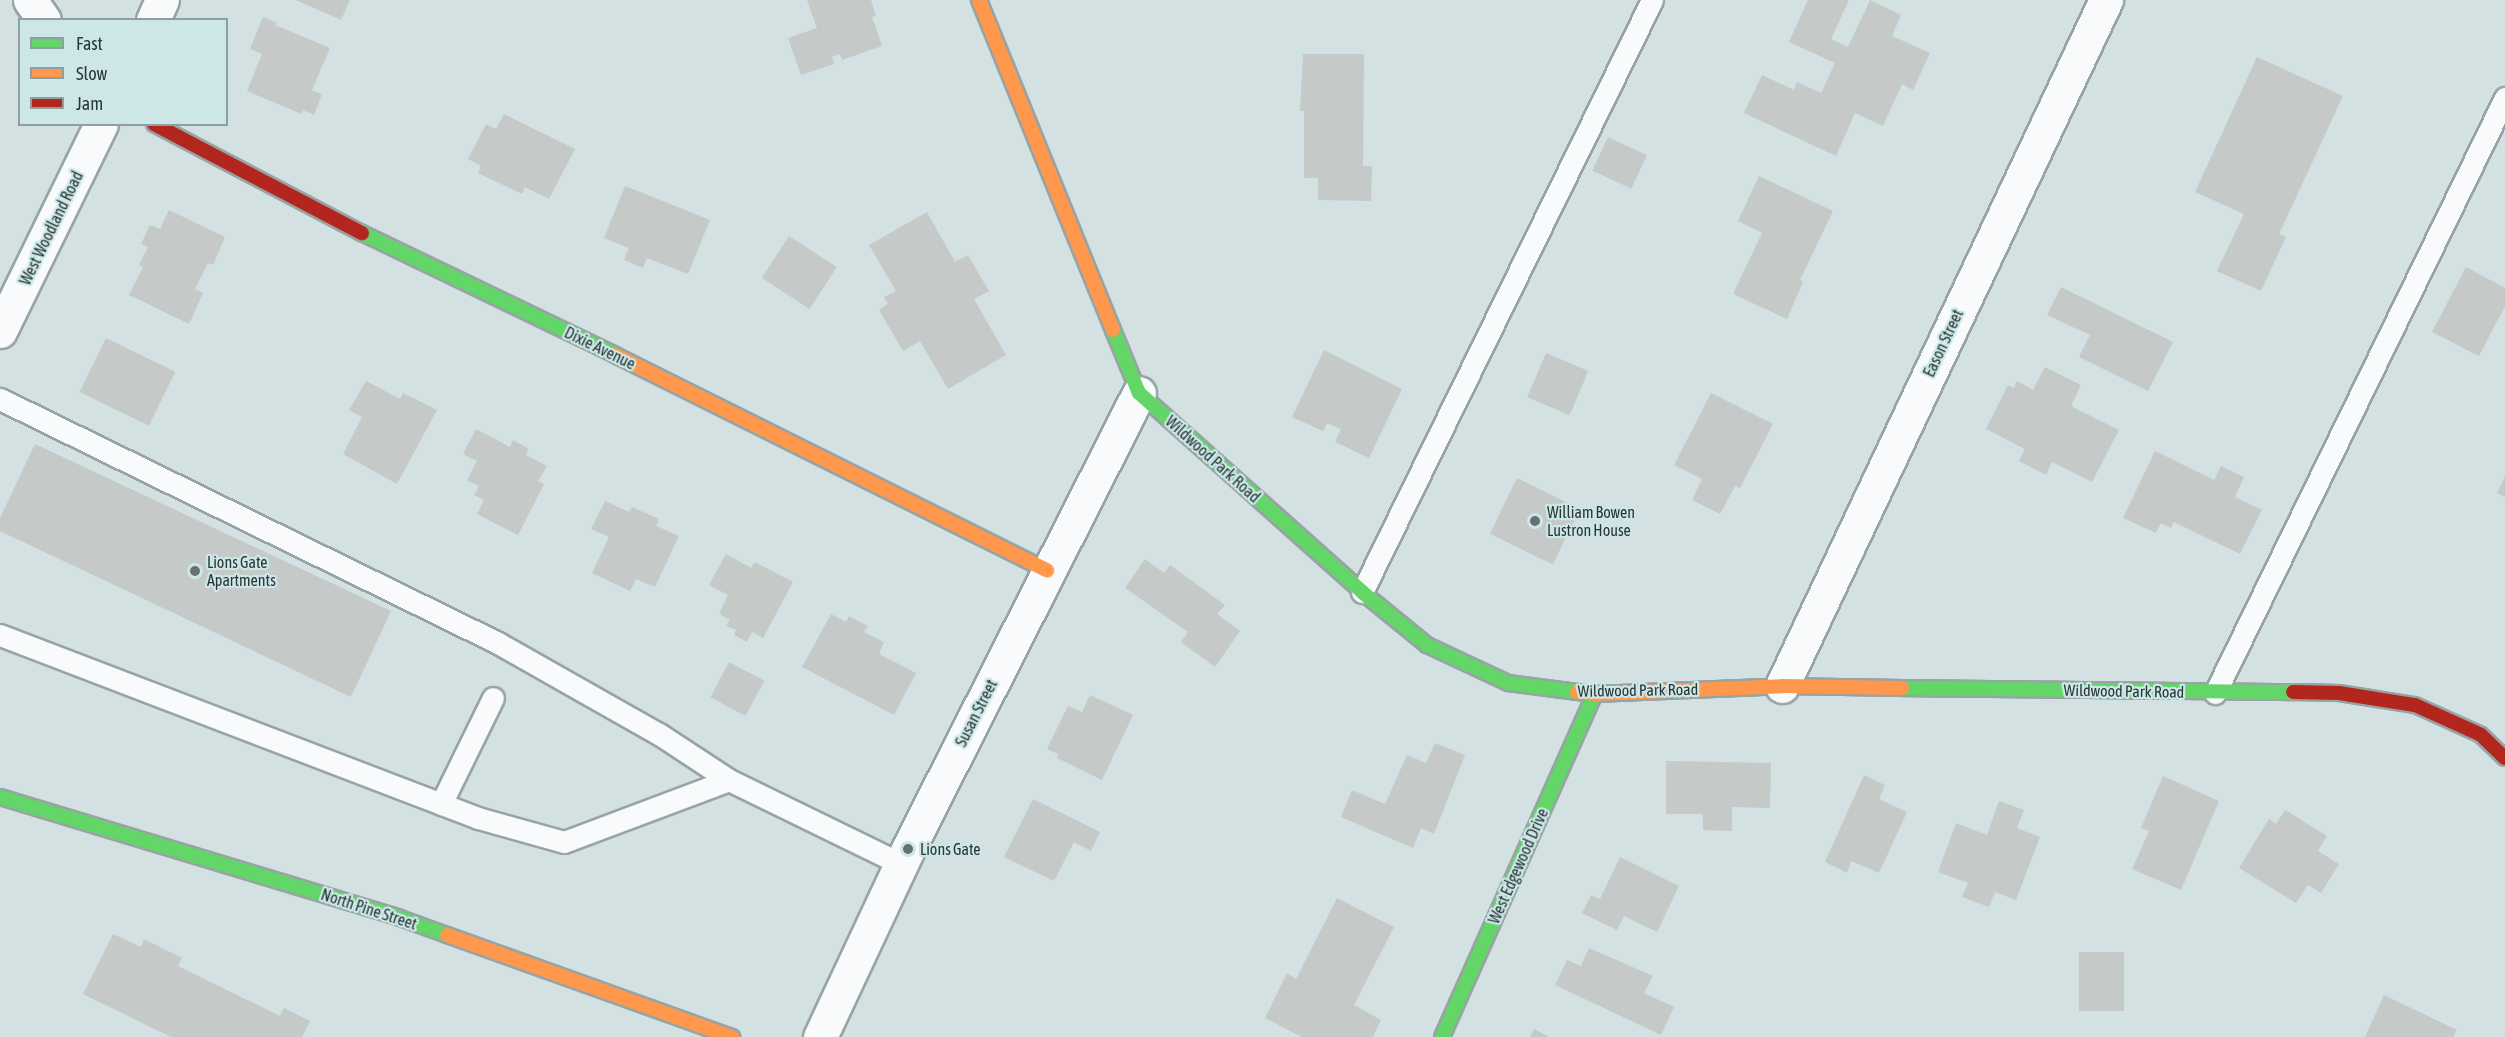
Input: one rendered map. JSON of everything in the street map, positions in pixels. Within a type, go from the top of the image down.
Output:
[{"type":"street","points":[[30,0],[43,18]]},
{"type":"street","points":[[154,18],[162,0]]},
{"type":"street","name":"Wildwood Park Road","points":[[979,0],[1139,393],[1362,592],[1427,645],[1508,683],[1595,694],[1782,686],[2339,693],[2415,705],[2481,735],[2505,758]]},
{"type":"street","name":"Eason Street","points":[[1782,686],[2106,0]]},
{"type":"street","name":"West Woodland Road","points":[[0,331],[100,126]]},
{"type":"street","name":"Dixie Avenue","points":[[158,126],[315,210],[640,367],[1047,570]]},
{"type":"street","name":"Susan Street","points":[[820,1037],[901,864],[1047,570],[1139,393]]},
{"type":"street","name":"West Edgewood Drive","points":[[1442,1037],[1595,694]]},
{"type":"street","name":"North Pine Street","points":[[0,796],[400,918],[732,1037]]},
{"type":"lane","points":[[1362,592],[1652,0]]},
{"type":"lane","points":[[2215,693],[2505,98]]},
{"type":"lane","points":[[0,399],[498,643],[659,734],[729,780],[901,864]]},
{"type":"lane","points":[[0,634],[478,818],[564,842],[670,800],[729,780]]},
{"type":"lane","points":[[441,804],[492,698]]},
{"type":"building","points":[[296,0],[350,0],[341,20]]},
{"type":"building","points":[[807,0],[871,0],[876,16],[872,17],[882,46],[842,60],[840,54],[832,57],[834,64],[801,75],[788,38],[817,28]]},
{"type":"building","points":[[1808,0],[1849,0],[1831,39],[1848,47],[1870,0],[1901,15],[1892,36],[1930,53],[1913,90],[1902,84],[1883,126],[1855,113],[1836,156],[1744,113],[1762,75],[1794,90],[1797,82],[1821,93],[1835,63],[1789,42]]},
{"type":"building","points":[[263,17],[277,23],[275,25],[330,48],[312,90],[322,94],[314,115],[303,110],[302,114],[247,91],[262,54],[250,49]]},
{"type":"building","points":[[1303,54],[1364,54],[1363,166],[1372,166],[1371,201],[1318,200],[1318,178],[1304,178],[1304,111],[1300,111]]},
{"type":"building","points":[[2257,57],[2343,96],[2279,234],[2286,237],[2261,291],[2217,271],[2244,214],[2195,192]]},
{"type":"building","points":[[504,114],[575,149],[549,199],[525,187],[522,194],[478,173],[481,166],[468,159],[486,124],[496,129]]},
{"type":"building","points":[[1608,137],[1647,155],[1631,189],[1592,171]]},
{"type":"building","points":[[1759,176],[1833,211],[1800,280],[1803,282],[1787,319],[1733,294],[1762,233],[1738,221]]},
{"type":"building","points":[[625,186],[710,220],[688,274],[647,258],[643,268],[624,260],[629,248],[604,238]]},
{"type":"building","points":[[169,210],[225,237],[213,265],[208,263],[195,289],[203,293],[189,324],[129,295],[143,267],[139,265],[148,247],[141,244],[150,225],[160,229]]},
{"type":"building","points":[[927,212],[955,262],[968,255],[989,291],[974,299],[1006,355],[948,389],[920,341],[903,351],[879,310],[888,304],[884,297],[896,291],[869,245]]},
{"type":"building","points":[[789,236],[837,267],[810,309],[762,278]]},
{"type":"building","points":[[2466,267],[2505,288],[2505,306],[2479,356],[2432,332]]},
{"type":"building","points":[[2061,287],[2173,342],[2148,391],[2079,357],[2090,335],[2047,315]]},
{"type":"building","points":[[106,338],[175,372],[149,426],[80,392]]},
{"type":"building","points":[[1324,350],[1402,389],[1369,458],[1335,442],[1341,429],[1327,423],[1323,431],[1292,417]]},
{"type":"building","points":[[1546,353],[1588,371],[1570,415],[1527,397]]},
{"type":"building","points":[[2045,367],[2081,385],[2071,406],[2119,430],[2092,482],[2052,462],[2046,475],[2019,461],[2025,449],[1986,429],[2008,385],[2014,388],[2017,381],[2033,390]]},
{"type":"building","points":[[366,381],[400,399],[403,393],[437,410],[397,484],[343,454],[362,417],[349,410]]},
{"type":"building","points":[[1711,393],[1773,424],[1740,488],[1735,486],[1720,514],[1692,500],[1702,479],[1674,465]]},
{"type":"building","points":[[476,429],[510,447],[513,440],[529,449],[526,455],[547,466],[538,481],[544,484],[518,535],[477,514],[484,500],[474,495],[479,486],[467,480],[477,461],[463,454]]},
{"type":"building","name":"Lions Gate Apartments","points":[[35,444],[391,611],[351,697],[0,531],[0,518]]},
{"type":"building","points":[[2155,451],[2214,480],[2221,466],[2244,477],[2235,497],[2262,510],[2240,554],[2174,522],[2171,528],[2161,523],[2156,533],[2123,518]]},
{"type":"building","points":[[2505,477],[2505,497],[2497,493]]},
{"type":"building","name":"William Bowen Lustron House","points":[[1517,478],[1580,509],[1553,564],[1490,534]]},
{"type":"building","points":[[605,501],[629,512],[632,507],[659,519],[656,526],[679,536],[655,587],[636,579],[630,591],[592,573],[609,537],[591,529]]},
{"type":"building","points":[[726,554],[751,568],[755,562],[793,582],[763,638],[752,632],[747,642],[734,635],[736,630],[726,626],[730,620],[719,614],[728,595],[709,585]]},
{"type":"building","points":[[1145,559],[1164,573],[1170,565],[1225,605],[1217,614],[1240,631],[1215,667],[1181,642],[1188,632],[1125,588]]},
{"type":"building","points":[[831,614],[846,622],[849,616],[868,626],[864,632],[884,642],[879,654],[916,673],[894,715],[802,667]]},
{"type":"building","points":[[729,662],[764,681],[746,716],[710,697]]},
{"type":"building","points":[[1090,695],[1133,715],[1102,780],[1057,758],[1058,754],[1047,749],[1068,706],[1082,712]]},
{"type":"building","points":[[1435,743],[1465,755],[1434,834],[1421,828],[1413,848],[1341,817],[1352,790],[1385,804],[1407,755],[1426,763]]},
{"type":"building","points":[[1666,761],[1771,763],[1770,808],[1732,807],[1732,831],[1703,830],[1703,814],[1666,814]]},
{"type":"building","points":[[1864,775],[1885,785],[1879,799],[1907,812],[1879,873],[1851,861],[1847,873],[1825,862]]},
{"type":"building","points":[[2163,776],[2219,801],[2181,890],[2132,869],[2149,831],[2141,828]]},
{"type":"building","points":[[1033,799],[1100,832],[1091,851],[1074,842],[1054,881],[1004,857]]},
{"type":"building","points":[[1999,801],[2024,810],[2017,828],[2040,837],[2016,900],[1995,892],[1989,907],[1962,897],[1968,883],[1938,872],[1956,823],[1987,835]]},
{"type":"building","points":[[2285,810],[2327,836],[2318,851],[2339,864],[2321,893],[2308,885],[2296,903],[2239,868],[2269,819],[2276,824]]},
{"type":"building","points":[[1620,857],[1679,886],[1657,932],[1624,916],[1617,930],[1582,913],[1591,895],[1600,899]]},
{"type":"building","points":[[1337,898],[1394,927],[1354,1005],[1381,1020],[1373,1037],[1302,1037],[1265,1018],[1287,973],[1296,979]]},
{"type":"building","points":[[113,934],[141,947],[144,939],[182,958],[178,966],[280,1016],[284,1008],[310,1021],[302,1037],[171,1037],[83,994]]},
{"type":"building","points":[[1589,948],[1653,976],[1644,993],[1674,1007],[1661,1035],[1555,985],[1567,960],[1581,966]]},
{"type":"building","points":[[2079,952],[2124,952],[2124,1011],[2079,1011]]},
{"type":"building","points":[[2384,995],[2457,1030],[2453,1037],[2365,1037]]},
{"type":"building","points":[[1534,1029],[1549,1037],[1530,1037]]},
{"type":"traffic: fast","points":[[362,233],[615,355]]},
{"type":"traffic: fast","points":[[1113,330],[1139,393],[1362,592],[1427,645],[1508,683],[1577,692]]},
{"type":"traffic: fast","points":[[1902,688],[2293,692]]},
{"type":"traffic: fast","points":[[1442,1037],[1595,694]]},
{"type":"traffic: fast","points":[[0,797],[400,918],[447,935]]},
{"type":"traffic: slow","points":[[979,0],[1113,330]]},
{"type":"traffic: slow","points":[[615,355],[1047,570]]},
{"type":"traffic: slow","points":[[1577,692],[1595,694],[1782,686],[1902,688]]},
{"type":"traffic: slow","points":[[447,935],[732,1037]]},
{"type":"traffic: jam","points":[[158,126],[362,233]]},
{"type":"traffic: jam","points":[[2293,692],[2339,693],[2415,705],[2481,735],[2505,758]]},
{"type":"place","name":"William Bowen Lustron House","points":[[1535,521]]},
{"type":"place","name":"Lions Gate Apartments","points":[[195,571]]},
{"type":"place","name":"Lions Gate","points":[[908,849]]}]
